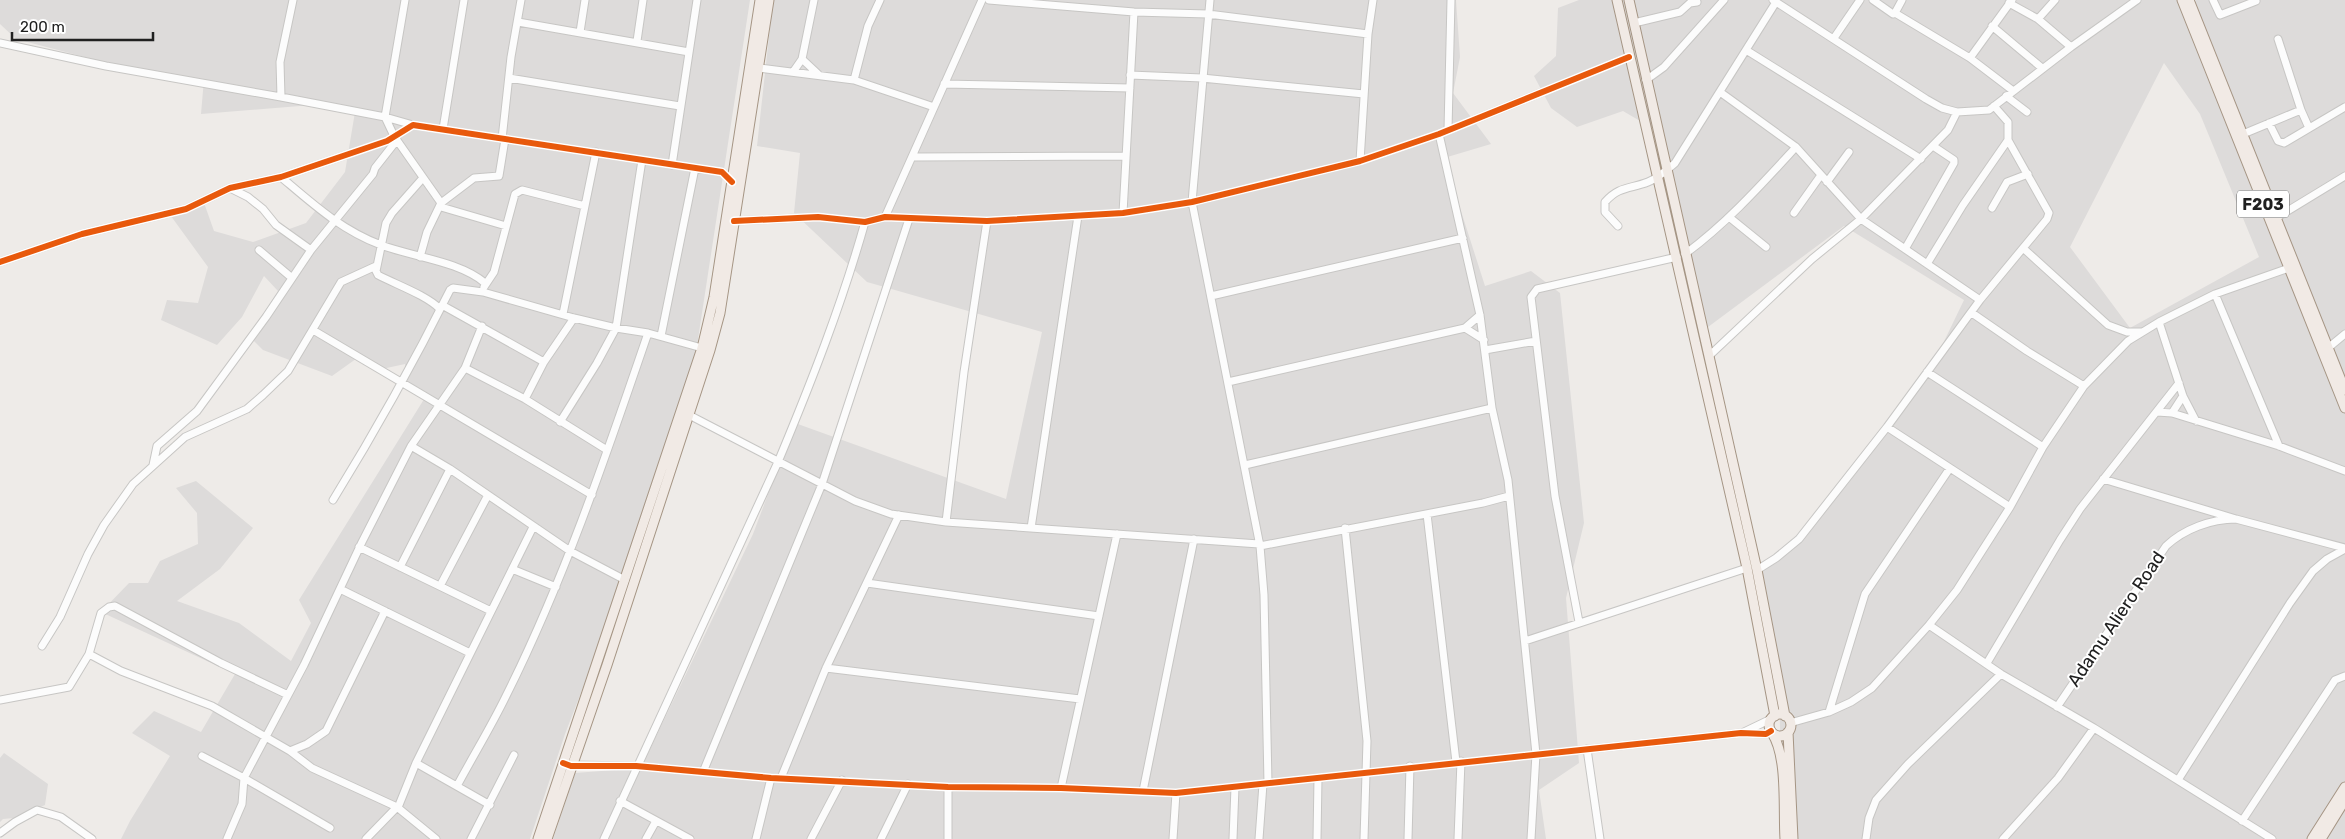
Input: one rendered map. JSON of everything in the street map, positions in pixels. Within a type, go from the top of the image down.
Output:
[{"type":"main road","points":[[547,839],[567,764],[625,580],[720,313],[734,221],[760,0]]},
{"type":"main road","points":[[538,839],[607,665],[689,415],[689,404],[714,297],[735,165],[749,102],[759,68],[769,0]]},
{"type":"main road","points":[[1616,0],[1628,57],[1658,176],[1709,356],[1757,570],[1788,724],[1793,839]]},
{"type":"main road","points":[[1629,0],[1667,170],[1681,255],[1748,568],[1773,718],[1769,727],[1778,744],[1782,768],[1784,839]]},
{"type":"main road","name":"F203","points":[[2182,0],[2345,408]]},
{"type":"main road","name":"F203","points":[[2190,0],[2345,390]]},
{"type":"main road","points":[[1773,718],[1788,724]]},
{"type":"main road","points":[[1771,732],[1780,736],[1788,724]]},
{"type":"main road","points":[[2312,839],[2345,787]]},
{"type":"main road","points":[[2321,839],[2345,800]]},
{"type":"street","points":[[281,97],[280,62],[293,0]]},
{"type":"street","points":[[405,0],[385,116],[395,138],[441,205],[506,226]]},
{"type":"street","points":[[443,129],[464,0]]},
{"type":"street","points":[[420,257],[427,232],[441,205],[474,178],[499,176],[509,78],[521,0]]},
{"type":"street","points":[[580,32],[585,0]]},
{"type":"street","points":[[637,41],[644,0]]},
{"type":"street","points":[[672,165],[697,0]]},
{"type":"street","points":[[793,72],[802,59],[814,0]]},
{"type":"street","points":[[854,80],[868,26],[880,0]]},
{"type":"street","points":[[885,217],[982,0]]},
{"type":"street","points":[[989,0],[1134,12],[1208,14],[1368,34]]},
{"type":"street","points":[[1210,0],[1192,202],[1260,545],[1264,595],[1266,783],[1259,839]]},
{"type":"street","points":[[1360,161],[1368,34],[1373,0]]},
{"type":"street","points":[[1448,130],[1451,0]]},
{"type":"street","points":[[1646,80],[1664,67],[1724,0]]},
{"type":"street","points":[[1834,38],[1860,0]]},
{"type":"street","points":[[1873,0],[1892,14],[1895,13],[1970,58],[2012,90]]},
{"type":"street","points":[[1895,13],[1902,0]]},
{"type":"street","points":[[2038,19],[2056,0]]},
{"type":"street","points":[[1618,226],[1605,212],[1605,202],[1618,190],[1650,181],[1675,163],[1775,1],[1942,108],[1957,112],[1984,111],[1994,106],[2012,90],[2071,46],[2138,0]]},
{"type":"street","points":[[2212,0],[2220,14],[2256,1]]},
{"type":"street","points":[[1634,23],[1680,12],[1690,3],[1697,2]]},
{"type":"street","points":[[1970,58],[2010,2],[2038,19],[2071,46]]},
{"type":"street","points":[[1123,213],[1134,12]]},
{"type":"street","points":[[518,22],[637,41],[689,52]]},
{"type":"street","points":[[1992,26],[2042,68]]},
{"type":"street","points":[[2278,39],[2301,110],[2309,128]]},
{"type":"street","points":[[0,43],[106,66],[385,116],[413,124],[722,172],[732,182]]},
{"type":"street","points":[[1746,50],[1921,159]]},
{"type":"street","points":[[734,221],[818,217],[865,222],[885,217],[987,221],[1123,213],[1192,202],[1360,161],[1439,134],[1628,57]]},
{"type":"street","points":[[802,59],[818,74]]},
{"type":"street","points":[[759,68],[854,80],[934,106]]},
{"type":"street","points":[[1130,75],[1202,78],[1364,94]]},
{"type":"street","points":[[509,78],[680,106]]},
{"type":"street","points":[[944,84],[1130,88]]},
{"type":"street","points":[[1720,92],[1796,147],[1861,219],[1980,300]]},
{"type":"street","points":[[2006,96],[2027,112]]},
{"type":"street","points":[[1757,570],[1800,539],[1887,427],[1980,300],[2047,219],[2049,213],[2008,140],[2008,122],[1994,106]]},
{"type":"street","points":[[2268,123],[2281,143],[2345,107]]},
{"type":"street","points":[[2243,134],[2301,110]]},
{"type":"street","points":[[1709,356],[1812,259],[1861,219],[1948,130],[1957,112]]},
{"type":"street","points":[[0,262],[82,234],[186,209],[230,188],[281,177],[387,141],[395,138],[413,124]]},
{"type":"street","points":[[1439,134],[1480,315],[1492,408],[1508,480],[1536,754],[1531,839]]},
{"type":"street","points":[[153,466],[157,446],[197,411],[266,317],[311,250],[373,174],[395,138]]},
{"type":"street","points":[[1927,264],[1963,205],[2008,140]]},
{"type":"street","points":[[1906,249],[1954,163],[1954,160],[1933,146]]},
{"type":"street","points":[[1580,622],[1555,496],[1531,297],[1537,290],[1681,255],[1706,239],[1796,147]]},
{"type":"street","points":[[563,314],[596,152]]},
{"type":"street","points":[[1794,213],[1849,152]]},
{"type":"street","points":[[913,157],[1126,156]]},
{"type":"street","points":[[560,422],[572,399],[597,364],[616,328],[642,160]]},
{"type":"street","points":[[722,172],[735,165]]},
{"type":"street","points":[[661,336],[695,168]]},
{"type":"street","points":[[1992,208],[2007,182],[2028,174]]},
{"type":"street","points":[[2276,218],[2345,176]]},
{"type":"street","points":[[281,177],[333,221],[381,245],[470,272],[485,282]]},
{"type":"street","points":[[422,179],[392,212],[386,223],[376,266],[378,275],[432,301],[443,304],[544,362]]},
{"type":"street","points":[[230,188],[248,197],[263,209],[276,224],[311,250]]},
{"type":"street","points":[[483,292],[485,282],[494,272],[515,194],[522,190],[585,206]]},
{"type":"street","points":[[1031,528],[1078,216]]},
{"type":"street","points":[[1729,217],[1766,247]]},
{"type":"street","points":[[703,772],[822,484],[909,219]]},
{"type":"street","points":[[946,522],[964,372],[987,221]]},
{"type":"street","points":[[604,839],[636,766],[778,462],[803,403],[848,282],[865,222]]},
{"type":"street","points":[[1211,296],[1463,238]]},
{"type":"street","points":[[2023,248],[2108,326],[2126,332],[2141,332]]},
{"type":"street","points":[[259,250],[292,278]]},
{"type":"street","points":[[42,646],[60,617],[88,554],[104,525],[133,484],[185,437],[247,409],[288,370],[341,282],[376,266]]},
{"type":"street","points":[[1788,724],[1829,712],[1851,702],[1872,688],[1928,625],[1957,590],[2010,506],[2043,447],[2084,386],[2128,340],[2215,294],[2289,268]]},
{"type":"street","points":[[333,500],[366,448],[453,288],[483,292],[574,318],[661,336],[702,348]]},
{"type":"street","points":[[2215,294],[2279,446]]},
{"type":"street","points":[[432,301],[443,304]]},
{"type":"street","points":[[1972,313],[2027,351],[2084,386]]},
{"type":"street","points":[[1228,382],[1465,328],[1480,315]]},
{"type":"street","points":[[525,399],[544,362],[574,318]]},
{"type":"street","points":[[2159,322],[2183,396],[2196,421]]},
{"type":"street","points":[[227,839],[242,804],[244,778],[264,737],[288,695],[411,446],[465,368],[482,326]]},
{"type":"street","points":[[1465,328],[1484,340]]},
{"type":"street","points":[[313,330],[592,495]]},
{"type":"street","points":[[457,786],[506,697],[556,587],[592,495],[648,333]]},
{"type":"street","points":[[2328,348],[2345,334]]},
{"type":"street","points":[[1485,350],[1536,340]]},
{"type":"street","points":[[465,368],[525,399],[607,450]]},
{"type":"street","points":[[1927,372],[2043,447]]},
{"type":"street","points":[[1988,663],[2060,540],[2103,479],[2158,412],[2179,382]]},
{"type":"street","points":[[2172,413],[2183,396]]},
{"type":"street","points":[[1245,465],[1492,408]]},
{"type":"street","points":[[2158,412],[2172,413],[2279,446],[2345,471]]},
{"type":"street","points":[[689,415],[855,501],[899,515],[946,522],[1260,545],[1427,514],[1509,496]]},
{"type":"street","points":[[1887,427],[2010,506]]},
{"type":"street","points":[[411,446],[450,469],[570,551],[625,580]]},
{"type":"street","points":[[1829,712],[1865,594],[1950,468]]},
{"type":"street","points":[[400,567],[450,469]]},
{"type":"street","points":[[2103,479],[2345,549]]},
{"type":"street","points":[[440,586],[488,495]]},
{"type":"street","points":[[1427,514],[1458,762],[1458,839]]},
{"type":"street","points":[[782,778],[826,668],[899,515]]},
{"type":"street","name":"Adamu Aliero Road","points":[[2057,707],[2166,546],[2179,535],[2208,523],[2222,519],[2236,519]]},
{"type":"street","points":[[366,839],[397,807],[416,763],[533,527]]},
{"type":"street","points":[[1345,528],[1366,741],[1367,771],[1364,839]]},
{"type":"street","points":[[1060,788],[1117,534]]},
{"type":"street","points":[[1143,791],[1194,540]]},
{"type":"street","points":[[360,547],[491,611]]},
{"type":"street","points":[[2178,780],[2312,571],[2326,558],[2345,549]]},
{"type":"street","points":[[512,568],[556,587]]},
{"type":"street","points":[[1525,641],[1748,568]]},
{"type":"street","points":[[867,583],[1099,616]]},
{"type":"street","points":[[340,589],[470,654]]},
{"type":"street","points":[[0,700],[69,688],[90,654],[101,612],[115,606],[220,663],[288,695]]},
{"type":"street","points":[[290,751],[307,744],[326,731],[385,611]]},
{"type":"street","points":[[1928,625],[1988,663],[2001,674],[2094,728],[2272,839]]},
{"type":"street","points":[[90,654],[121,671],[212,706],[290,751],[312,768],[397,807],[434,838]]},
{"type":"street","points":[[826,668],[1080,699]]},
{"type":"street","points":[[1866,839],[1869,818],[1876,800],[1908,764],[2001,674]]},
{"type":"street","points":[[2242,821],[2335,680],[2345,676]]},
{"type":"street","points":[[1741,733],[1773,718]]},
{"type":"street","points":[[2004,839],[2058,778],[2094,728]]},
{"type":"street","points":[[567,764],[636,766],[771,778],[842,780],[948,787],[1176,792],[1318,778],[1410,766],[1741,733],[1766,734],[1771,732]]},
{"type":"street","points":[[1587,749],[1600,839]]},
{"type":"street","points":[[471,839],[514,755]]},
{"type":"street","points":[[202,756],[330,828]]},
{"type":"street","points":[[416,763],[490,805]]},
{"type":"street","points":[[1408,839],[1410,766]]},
{"type":"street","points":[[756,839],[771,778]]},
{"type":"street","points":[[1317,839],[1318,778]]},
{"type":"street","points":[[811,839],[842,780]]},
{"type":"street","points":[[881,839],[908,784]]},
{"type":"street","points":[[948,787],[948,839]]},
{"type":"street","points":[[1233,839],[1235,787]]},
{"type":"street","points":[[1173,839],[1176,792]]},
{"type":"street","points":[[620,802],[690,839]]},
{"type":"street","points":[[0,833],[37,810],[61,817],[92,839]]},
{"type":"street","points":[[646,839],[656,820]]},
{"type":"shaded area","points":[[0,0],[750,0],[696,352],[625,579],[565,734],[530,839],[121,839],[170,756],[132,733],[154,711],[201,732],[235,674],[101,612],[129,583],[148,583],[160,561],[198,544],[197,513],[176,488],[196,481],[253,528],[220,569],[177,601],[239,623],[291,661],[311,623],[299,600],[426,396],[408,388],[405,364],[382,369],[360,356],[332,376],[263,350],[249,336],[278,291],[264,276],[242,317],[217,345],[161,320],[167,300],[198,303],[208,267],[168,212],[203,200],[214,231],[253,242],[306,223],[345,172],[355,112],[312,105],[201,114],[204,79],[123,67],[16,39],[0,24]]},
{"type":"shaded area","points":[[773,0],[1456,0],[1460,57],[1453,93],[1491,144],[1444,158],[1485,286],[1531,271],[1560,293],[1584,523],[1566,598],[1579,763],[1539,790],[1546,839],[553,839],[575,773],[641,768],[753,534],[795,423],[1006,499],[1042,332],[867,282],[794,213],[800,153],[757,146]]},
{"type":"shaded area","points":[[1579,0],[2178,0],[2186,18],[2196,0],[2345,0],[2345,839],[1787,839],[1780,728],[1779,671],[1761,571],[1800,542],[1850,481],[1936,358],[1964,300],[1844,226],[1704,330],[1659,132],[1623,111],[1577,127],[1551,108],[1534,76],[1556,56],[1558,8]],"holes":[[[2164,63],[2200,114],[2259,257],[2130,328],[2070,247]]]},
{"type":"shaded area","points":[[4,753],[48,784],[45,805],[14,818],[3,819],[0,822],[0,758]]},
{"type":"cycle path","points":[[734,221],[818,217],[865,222],[885,217],[987,221],[1123,213],[1192,202],[1360,161],[1439,134],[1629,57]]},
{"type":"cycle path","points":[[0,262],[82,234],[186,209],[230,188],[281,177],[387,141],[413,125],[722,172],[732,182]]},
{"type":"cycle path","points":[[563,763],[571,766],[636,766],[771,778],[948,787],[1061,788],[1176,793],[1741,733],[1766,734],[1771,731]]}]
